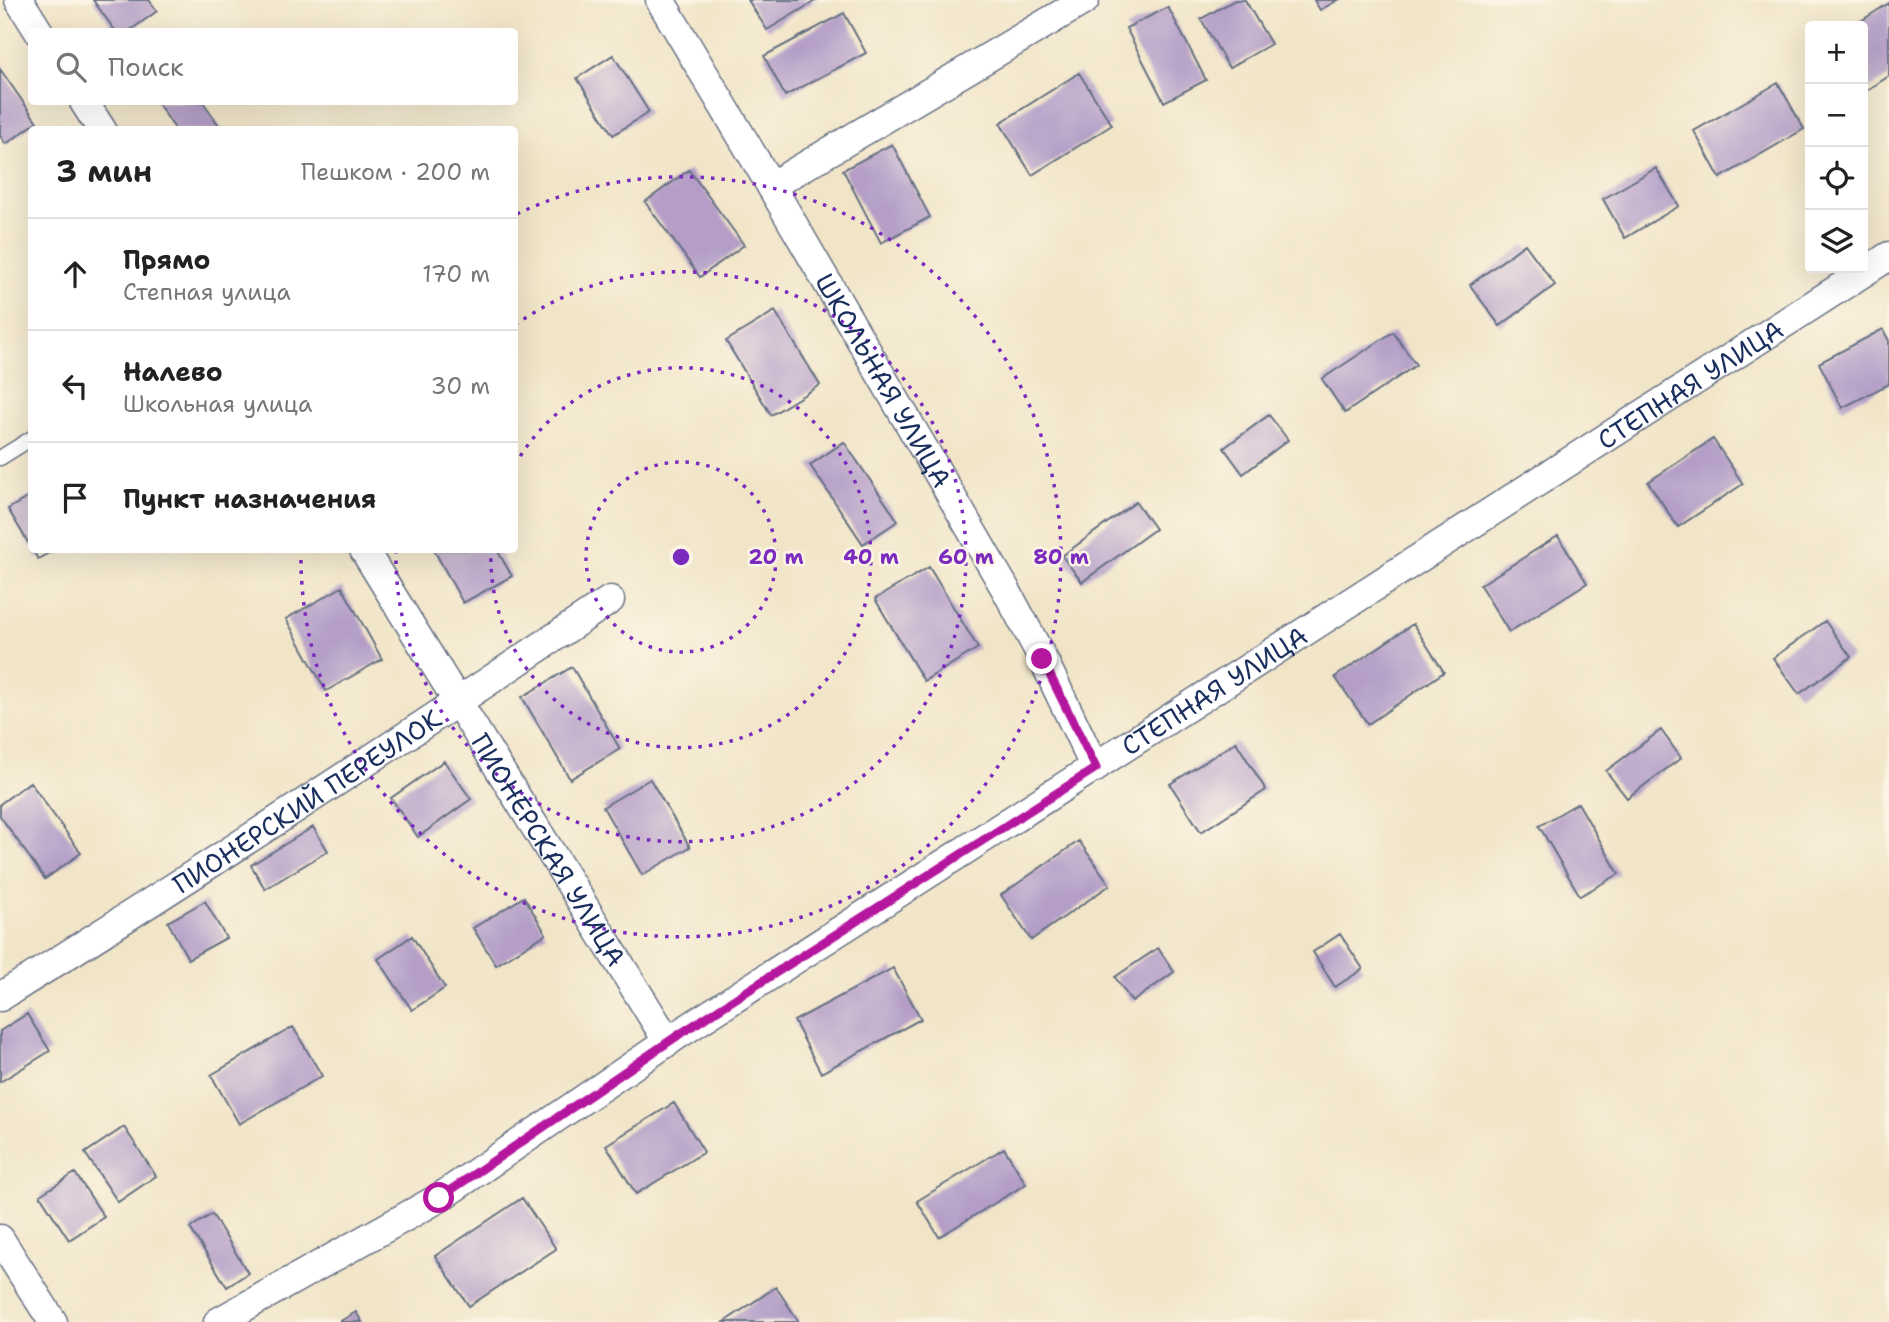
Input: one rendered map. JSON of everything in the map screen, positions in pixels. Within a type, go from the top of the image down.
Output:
[{"type":"street","points":[[19,0],[36,28]]},
{"type":"street","name":"ШКОЛЬНАЯ УЛИЦА","points":[[660,0],[1006,590],[1096,768]]},
{"type":"street","points":[[771,186],[1085,0]]},
{"type":"street","points":[[86,105],[99,126]]},
{"type":"street","name":"СТЕПНАЯ УЛИЦА","points":[[218,1322],[439,1198],[668,1042],[1889,257]]},
{"type":"street","name":"ПИОНЕРСКАЯ УЛИЦА","points":[[366,553],[668,1042]]},
{"type":"street","name":"ПИОНЕРСКИЙ ПЕРЕУЛОК","points":[[0,997],[127,918],[610,600]]},
{"type":"street","points":[[0,1239],[53,1322]]},
{"type":"lane","points":[[0,458],[28,440]]},
{"type":"building","points":[[93,0],[149,0],[157,11],[134,28],[113,28]]},
{"type":"building","points":[[748,0],[817,0],[767,30]]},
{"type":"building","points":[[1235,0],[1245,0],[1271,44],[1229,68],[1201,19]]},
{"type":"building","points":[[1314,0],[1338,0],[1320,10]]},
{"type":"building","points":[[1889,3],[1889,76],[1868,90],[1868,21],[1861,21]]},
{"type":"building","points":[[1168,7],[1206,80],[1164,102],[1126,28]]},
{"type":"building","points":[[844,13],[866,53],[785,96],[764,56]]},
{"type":"building","points":[[613,55],[649,112],[613,135],[577,78]]},
{"type":"building","points":[[0,69],[37,122],[6,144],[0,136]]},
{"type":"building","points":[[1079,73],[1112,125],[1032,175],[1000,123]]},
{"type":"building","points":[[1778,83],[1804,129],[1720,178],[1694,131]]},
{"type":"building","points":[[159,105],[205,105],[219,126],[173,126]]},
{"type":"building","points":[[892,144],[930,217],[881,243],[843,170]]},
{"type":"building","points":[[1656,168],[1679,206],[1625,238],[1603,199]]},
{"type":"building","points":[[689,170],[744,245],[700,277],[645,202]]},
{"type":"building","points":[[1525,244],[1555,285],[1500,326],[1470,285]]},
{"type":"building","points":[[775,311],[820,385],[771,415],[726,341]]},
{"type":"building","points":[[1883,329],[1889,341],[1889,384],[1842,408],[1819,363]]},
{"type":"building","points":[[1393,332],[1416,365],[1345,413],[1322,379]]},
{"type":"building","points":[[1269,415],[1288,440],[1243,474],[1224,448]]},
{"type":"building","points":[[1713,439],[1743,484],[1678,527],[1648,482]]},
{"type":"building","points":[[844,442],[898,521],[863,544],[810,465]]},
{"type":"building","points":[[28,497],[28,542],[8,509]]},
{"type":"building","points":[[1136,502],[1155,529],[1082,582],[1062,556]]},
{"type":"building","points":[[1558,536],[1587,583],[1509,632],[1480,585]]},
{"type":"building","points":[[34,553],[49,553],[38,559]]},
{"type":"building","points":[[436,553],[499,553],[512,576],[463,603]]},
{"type":"building","points":[[929,567],[978,648],[924,681],[875,599]]},
{"type":"building","points":[[342,587],[382,659],[326,691],[286,619]]},
{"type":"building","points":[[1825,621],[1851,657],[1799,694],[1773,658]]},
{"type":"building","points":[[1413,624],[1444,672],[1368,724],[1335,677]]},
{"type":"building","points":[[572,667],[620,749],[570,779],[522,697]]},
{"type":"building","points":[[1661,730],[1681,758],[1627,798],[1606,771]]},
{"type":"building","points":[[1236,742],[1266,790],[1201,832],[1170,784]]},
{"type":"building","points":[[444,761],[471,799],[418,837],[391,798]]},
{"type":"building","points":[[650,779],[690,847],[642,875],[603,807]]},
{"type":"building","points":[[30,782],[81,853],[45,879],[0,816],[0,804]]},
{"type":"building","points":[[1578,803],[1619,874],[1580,896],[1539,826]]},
{"type":"building","points":[[313,827],[328,851],[265,889],[251,865]]},
{"type":"building","points":[[1079,841],[1110,885],[1031,940],[1001,895]]},
{"type":"building","points":[[524,897],[546,934],[496,965],[473,928]]},
{"type":"building","points":[[205,901],[226,938],[188,959],[168,922]]},
{"type":"building","points":[[1340,934],[1363,969],[1335,987],[1313,952]]},
{"type":"building","points":[[412,936],[445,988],[412,1010],[378,959]]},
{"type":"building","points":[[1158,948],[1174,972],[1132,1002],[1115,977]]},
{"type":"building","points":[[893,968],[921,1019],[821,1073],[794,1021]]},
{"type":"building","points":[[27,1014],[50,1051],[0,1082],[0,1031]]},
{"type":"building","points":[[293,1027],[322,1076],[239,1124],[211,1075]]},
{"type":"building","points":[[674,1103],[704,1152],[636,1194],[606,1145]]},
{"type":"building","points":[[124,1127],[156,1176],[118,1202],[85,1153]]},
{"type":"building","points":[[1004,1148],[1026,1184],[939,1237],[917,1201]]},
{"type":"building","points":[[75,1173],[104,1217],[69,1240],[40,1195]]},
{"type":"building","points":[[522,1198],[556,1249],[469,1306],[435,1256]]},
{"type":"building","points":[[212,1214],[248,1273],[227,1287],[190,1228]]},
{"type":"building","points":[[776,1287],[799,1322],[724,1322]]},
{"type":"building","points":[[356,1312],[362,1322],[339,1322]]},
{"type":"route","points":[[439,1198],[680,1034],[1096,768],[1042,659]]}]
